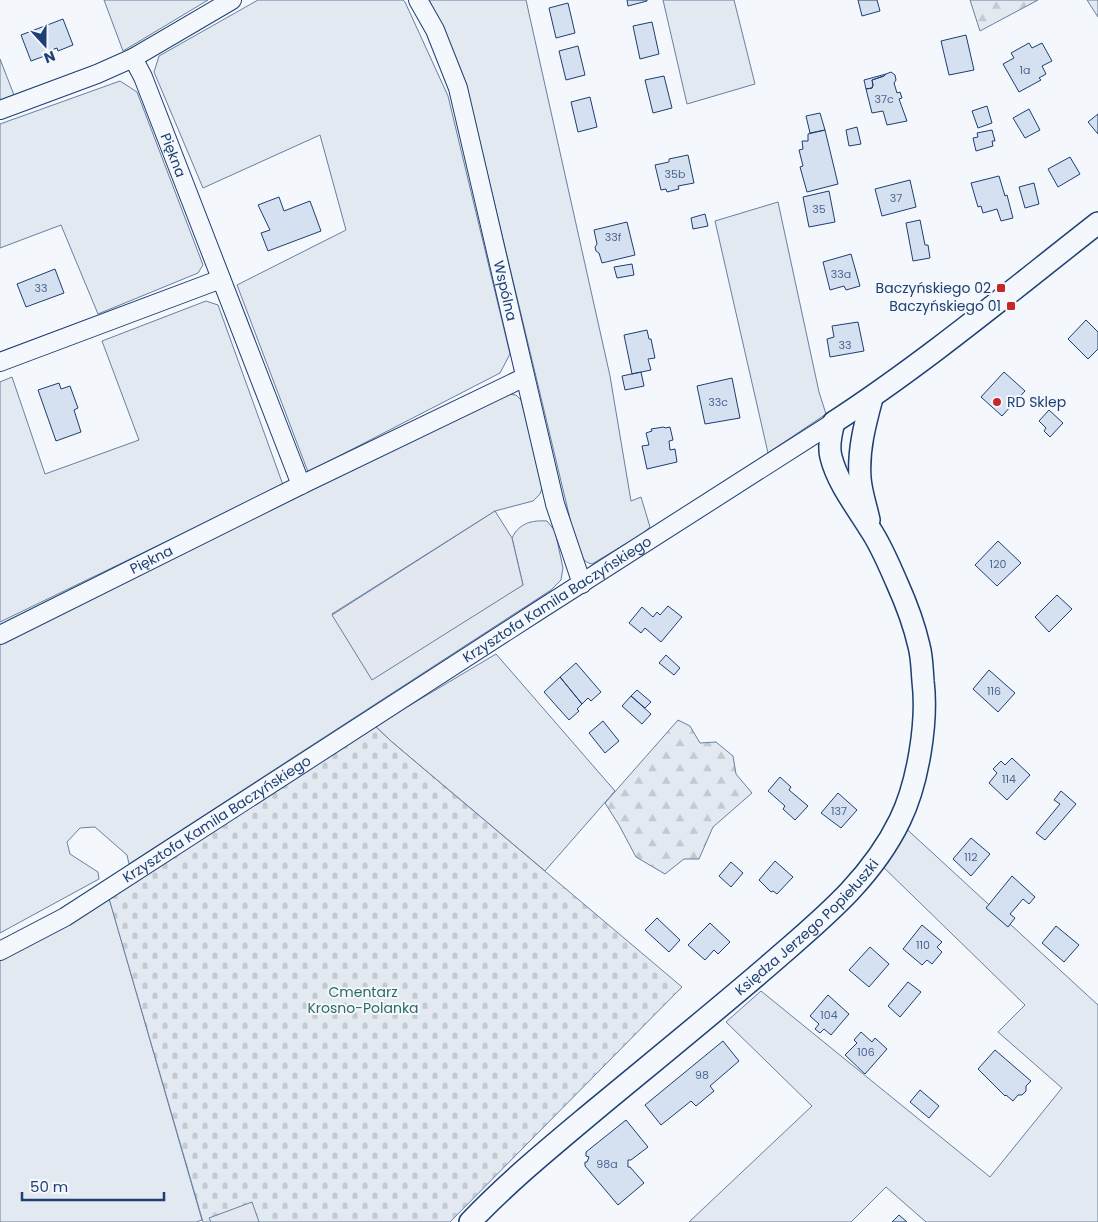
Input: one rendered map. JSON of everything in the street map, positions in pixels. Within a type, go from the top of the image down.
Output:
[{"type":"street","points":[[0,110],[98,74],[133,58],[232,0]]},
{"type":"street","name":"Wspólna","points":[[418,0],[435,30],[458,88],[555,504],[582,584]]},
{"type":"street","name":"Piękna","points":[[133,58],[142,76],[301,484]]},
{"type":"street","name":"Krzysztofa Kamila Baczyńskiego","points":[[0,951],[74,912],[710,500],[872,398],[1098,224]]},
{"type":"street","points":[[0,362],[222,279]]},
{"type":"street","name":"Piękna","points":[[0,635],[301,484],[525,377]]},
{"type":"street","name":"Księdza Jerzego Popiełuszki","points":[[872,398],[863,431],[860,460],[860,480],[872,531]]},
{"type":"street","points":[[830,456],[830,438],[834,422]]},
{"type":"street","points":[[834,422],[846,434],[860,460]]},
{"type":"street","points":[[792,450],[818,448],[830,456]]},
{"type":"street","name":"Księdza Jerzego Popiełuszki","points":[[470,1222],[498,1193],[547,1150],[750,982],[830,912],[856,886],[876,860],[907,805],[920,748],[925,695],[919,646],[909,611],[872,531],[849,498],[830,456]]},
{"type":"green space","points":[[104,0],[208,0],[123,51]]},
{"type":"green space","points":[[258,0],[403,0],[405,2],[448,96],[510,354],[500,373],[308,472],[237,285],[346,230],[320,135],[203,188],[154,72],[159,56]]},
{"type":"green space","points":[[429,0],[526,0],[610,376],[631,501],[641,497],[650,527],[642,534],[592,564],[584,560],[577,548],[466,90]]},
{"type":"green space","points":[[663,0],[734,0],[755,84],[687,104]]},
{"type":"green space","points":[[970,0],[1038,0],[980,31]]},
{"type":"green space","points":[[1087,0],[1098,0],[1098,17]]},
{"type":"green space","points":[[0,59],[14,95],[0,101]]},
{"type":"green space","points":[[120,81],[137,92],[203,265],[198,273],[98,314],[61,225],[0,248],[0,124]]},
{"type":"green space","points":[[778,202],[819,392],[826,414],[768,453],[715,221]]},
{"type":"green space","points":[[206,301],[218,305],[283,485],[0,622],[0,382],[12,377],[45,474],[139,440],[102,341]]},
{"type":"green space","points":[[506,394],[516,395],[521,400],[543,485],[540,494],[533,501],[495,511],[332,614],[523,585],[512,538],[522,526],[536,521],[547,521],[555,531],[563,568],[561,580],[551,590],[129,864],[127,855],[95,827],[80,828],[67,842],[70,854],[98,872],[99,879],[0,933],[0,644]]},
{"type":"green space","points":[[496,654],[615,791],[545,871],[375,726]]},
{"type":"green space","points":[[678,720],[690,726],[700,743],[716,742],[733,756],[736,774],[752,793],[713,827],[699,859],[684,859],[665,874],[636,857],[605,803]]},
{"type":"green space","name":"Cmentarz Krosno-Polanka","points":[[375,726],[682,987],[450,1222],[203,1222],[108,895]]},
{"type":"green space","points":[[899,822],[1098,1005],[1098,1222],[926,1222],[886,1187],[851,1222],[689,1222],[812,1106],[726,1022],[761,991],[990,1177],[1062,1088],[998,1032],[1025,1005],[876,860]]},
{"type":"green space","points":[[107,891],[202,1220],[196,1222],[0,1222],[0,951]]},
{"type":"shaded area","points":[[495,511],[512,538],[523,585],[372,680],[332,615]]},
{"type":"shaded area","points":[[252,1202],[259,1222],[211,1222],[209,1218]]},
{"type":"building","points":[[627,0],[647,0],[647,1],[628,6]]},
{"type":"building","points":[[858,0],[877,0],[880,11],[862,16]]},
{"type":"building","points":[[568,3],[575,33],[556,38],[549,8]]},
{"type":"building","points":[[63,19],[73,45],[58,51],[57,48],[49,51],[50,54],[31,61],[21,35]]},
{"type":"building","points":[[652,22],[659,54],[640,59],[633,26]]},
{"type":"building","points":[[966,35],[974,70],[949,75],[941,41]]},
{"type":"building","points":[[1029,43],[1032,48],[1042,43],[1052,61],[1042,66],[1046,74],[1039,78],[1041,80],[1019,92],[1003,64],[1014,58],[1011,53]]},
{"type":"building","points":[[578,46],[585,75],[566,80],[559,51]]},
{"type":"building","points":[[891,72],[895,75],[896,80],[894,83],[897,93],[900,92],[902,98],[899,99],[907,121],[887,125],[883,111],[872,113],[866,89],[872,88],[872,80]]},
{"type":"building","points":[[886,74],[872,80],[872,88],[866,89],[864,80]]},
{"type":"building","points":[[664,76],[672,108],[653,113],[645,80]]},
{"type":"building","points":[[590,97],[597,127],[578,132],[571,102]]},
{"type":"building","points":[[987,106],[992,123],[978,128],[972,111]]},
{"type":"building","points":[[1029,109],[1040,130],[1025,138],[1013,118]]},
{"type":"building","points":[[820,113],[825,130],[810,133],[806,116]]},
{"type":"building","points":[[1098,114],[1098,134],[1088,122]]},
{"type":"building","points":[[857,127],[861,144],[849,146],[846,130]]},
{"type":"building","points":[[825,130],[838,184],[807,192],[800,167],[803,166],[799,150],[803,149],[802,141],[808,141],[808,134]]},
{"type":"building","points":[[992,130],[995,141],[992,141],[993,146],[976,151],[973,138],[978,137],[977,133]]},
{"type":"building","points":[[688,155],[694,183],[678,186],[679,189],[667,192],[666,189],[661,190],[655,165],[669,162],[669,159]]},
{"type":"building","points":[[1070,157],[1080,174],[1058,187],[1048,169]]},
{"type":"building","points":[[999,176],[1005,196],[1007,195],[1013,218],[1001,221],[997,209],[983,213],[981,206],[978,207],[971,183]]},
{"type":"building","points":[[910,180],[916,207],[882,216],[875,189]]},
{"type":"building","points":[[1034,183],[1039,204],[1025,208],[1019,187]]},
{"type":"building","points":[[829,191],[835,222],[809,227],[803,197]]},
{"type":"building","points":[[279,197],[284,211],[310,201],[321,231],[268,251],[261,233],[270,230],[258,205]]},
{"type":"building","points":[[705,214],[708,226],[693,229],[691,218]]},
{"type":"building","points":[[920,220],[925,245],[928,245],[930,258],[913,261],[906,223]]},
{"type":"building","points":[[627,222],[635,255],[602,263],[595,247],[597,244],[594,230]]},
{"type":"building","points":[[851,254],[860,286],[846,290],[844,286],[830,290],[823,262]]},
{"type":"building","points":[[632,264],[634,275],[617,278],[614,267]]},
{"type":"building","points":[[55,269],[64,293],[26,307],[17,284]]},
{"type":"building","points":[[1086,320],[1098,332],[1098,349],[1088,359],[1068,339]]},
{"type":"building","points":[[858,322],[864,351],[830,357],[827,339],[834,337],[832,326]]},
{"type":"building","points":[[647,330],[655,358],[648,359],[651,370],[632,374],[624,335]]},
{"type":"building","points":[[641,372],[644,386],[625,390],[622,376]]},
{"type":"building","points":[[1004,372],[1025,391],[1002,416],[981,397]]},
{"type":"building","points":[[732,378],[740,418],[705,424],[697,386]]},
{"type":"building","points":[[59,383],[61,389],[70,386],[78,408],[74,410],[81,432],[56,441],[38,390]]},
{"type":"building","points":[[1049,410],[1063,423],[1050,437],[1044,431],[1046,428],[1039,421]]},
{"type":"building","points":[[670,427],[673,440],[669,441],[670,450],[675,449],[677,462],[647,469],[642,446],[649,445],[646,433],[652,431],[651,429]]},
{"type":"building","points":[[998,541],[1021,563],[997,586],[975,565]]},
{"type":"building","points":[[1057,595],[1072,609],[1049,632],[1035,617]]},
{"type":"building","points":[[668,606],[682,617],[661,642],[645,628],[641,633],[629,623],[642,607],[653,617],[657,612],[660,615]]},
{"type":"building","points":[[666,655],[680,668],[674,675],[659,663]]},
{"type":"building","points":[[576,663],[601,692],[591,701],[588,698],[582,704],[560,677]]},
{"type":"building","points":[[989,670],[1015,693],[998,712],[973,689]]},
{"type":"building","points":[[560,677],[582,704],[577,709],[579,711],[569,720],[544,692]]},
{"type":"building","points":[[637,690],[651,702],[645,708],[631,696]]},
{"type":"building","points":[[631,696],[651,714],[642,724],[622,706]]},
{"type":"building","points":[[603,721],[619,741],[605,753],[589,733]]},
{"type":"building","points":[[1012,758],[1030,775],[1007,800],[989,783],[997,773],[993,769],[1001,761],[1005,765]]},
{"type":"building","points":[[780,777],[791,787],[789,790],[808,806],[795,820],[783,809],[785,806],[768,791]]},
{"type":"building","points":[[1061,791],[1076,804],[1045,840],[1036,833],[1060,804],[1054,800]]},
{"type":"building","points":[[838,793],[857,810],[841,828],[821,813]]},
{"type":"building","points":[[971,838],[990,854],[971,876],[953,859]]},
{"type":"building","points":[[775,861],[793,877],[777,894],[773,891],[771,892],[759,880]]},
{"type":"building","points":[[731,862],[743,873],[731,887],[719,876]]},
{"type":"building","points":[[1012,876],[1035,897],[1029,904],[1023,899],[1010,914],[1015,918],[1008,927],[986,908]]},
{"type":"building","points":[[657,918],[680,940],[669,952],[645,930]]},
{"type":"building","points":[[710,923],[730,942],[718,954],[714,950],[705,960],[688,945]]},
{"type":"building","points":[[922,925],[942,942],[937,947],[942,952],[932,964],[927,960],[922,965],[903,949]]},
{"type":"building","points":[[1056,926],[1079,945],[1064,962],[1042,943]]},
{"type":"building","points":[[870,947],[889,964],[869,987],[849,970]]},
{"type":"building","points":[[908,982],[921,992],[900,1017],[888,1006]]},
{"type":"building","points":[[828,995],[849,1014],[831,1035],[824,1029],[820,1033],[815,1029],[819,1024],[810,1016]]},
{"type":"building","points":[[861,1032],[872,1042],[875,1038],[887,1049],[865,1074],[845,1055],[857,1043],[854,1040]]},
{"type":"building","points":[[723,1041],[739,1061],[710,1086],[714,1091],[696,1106],[691,1101],[661,1125],[645,1105]]},
{"type":"building","points":[[995,1050],[1031,1081],[1026,1086],[1026,1091],[1022,1095],[1018,1095],[1013,1101],[1005,1096],[978,1069]]},
{"type":"building","points":[[920,1090],[939,1106],[929,1118],[910,1102]]},
{"type":"building","points":[[626,1120],[648,1147],[631,1160],[628,1160],[628,1167],[644,1183],[618,1205],[585,1166],[585,1162],[587,1162],[589,1157],[586,1156],[586,1152]]},
{"type":"building","points":[[899,1215],[907,1222],[892,1222]]},
{"type":"place","name":"Baczyńskiego 02","points":[[1001,288]]},
{"type":"place","name":"Baczyńskiego 01","points":[[1011,306]]},
{"type":"place","name":"RD Sklep","points":[[997,402]]}]
